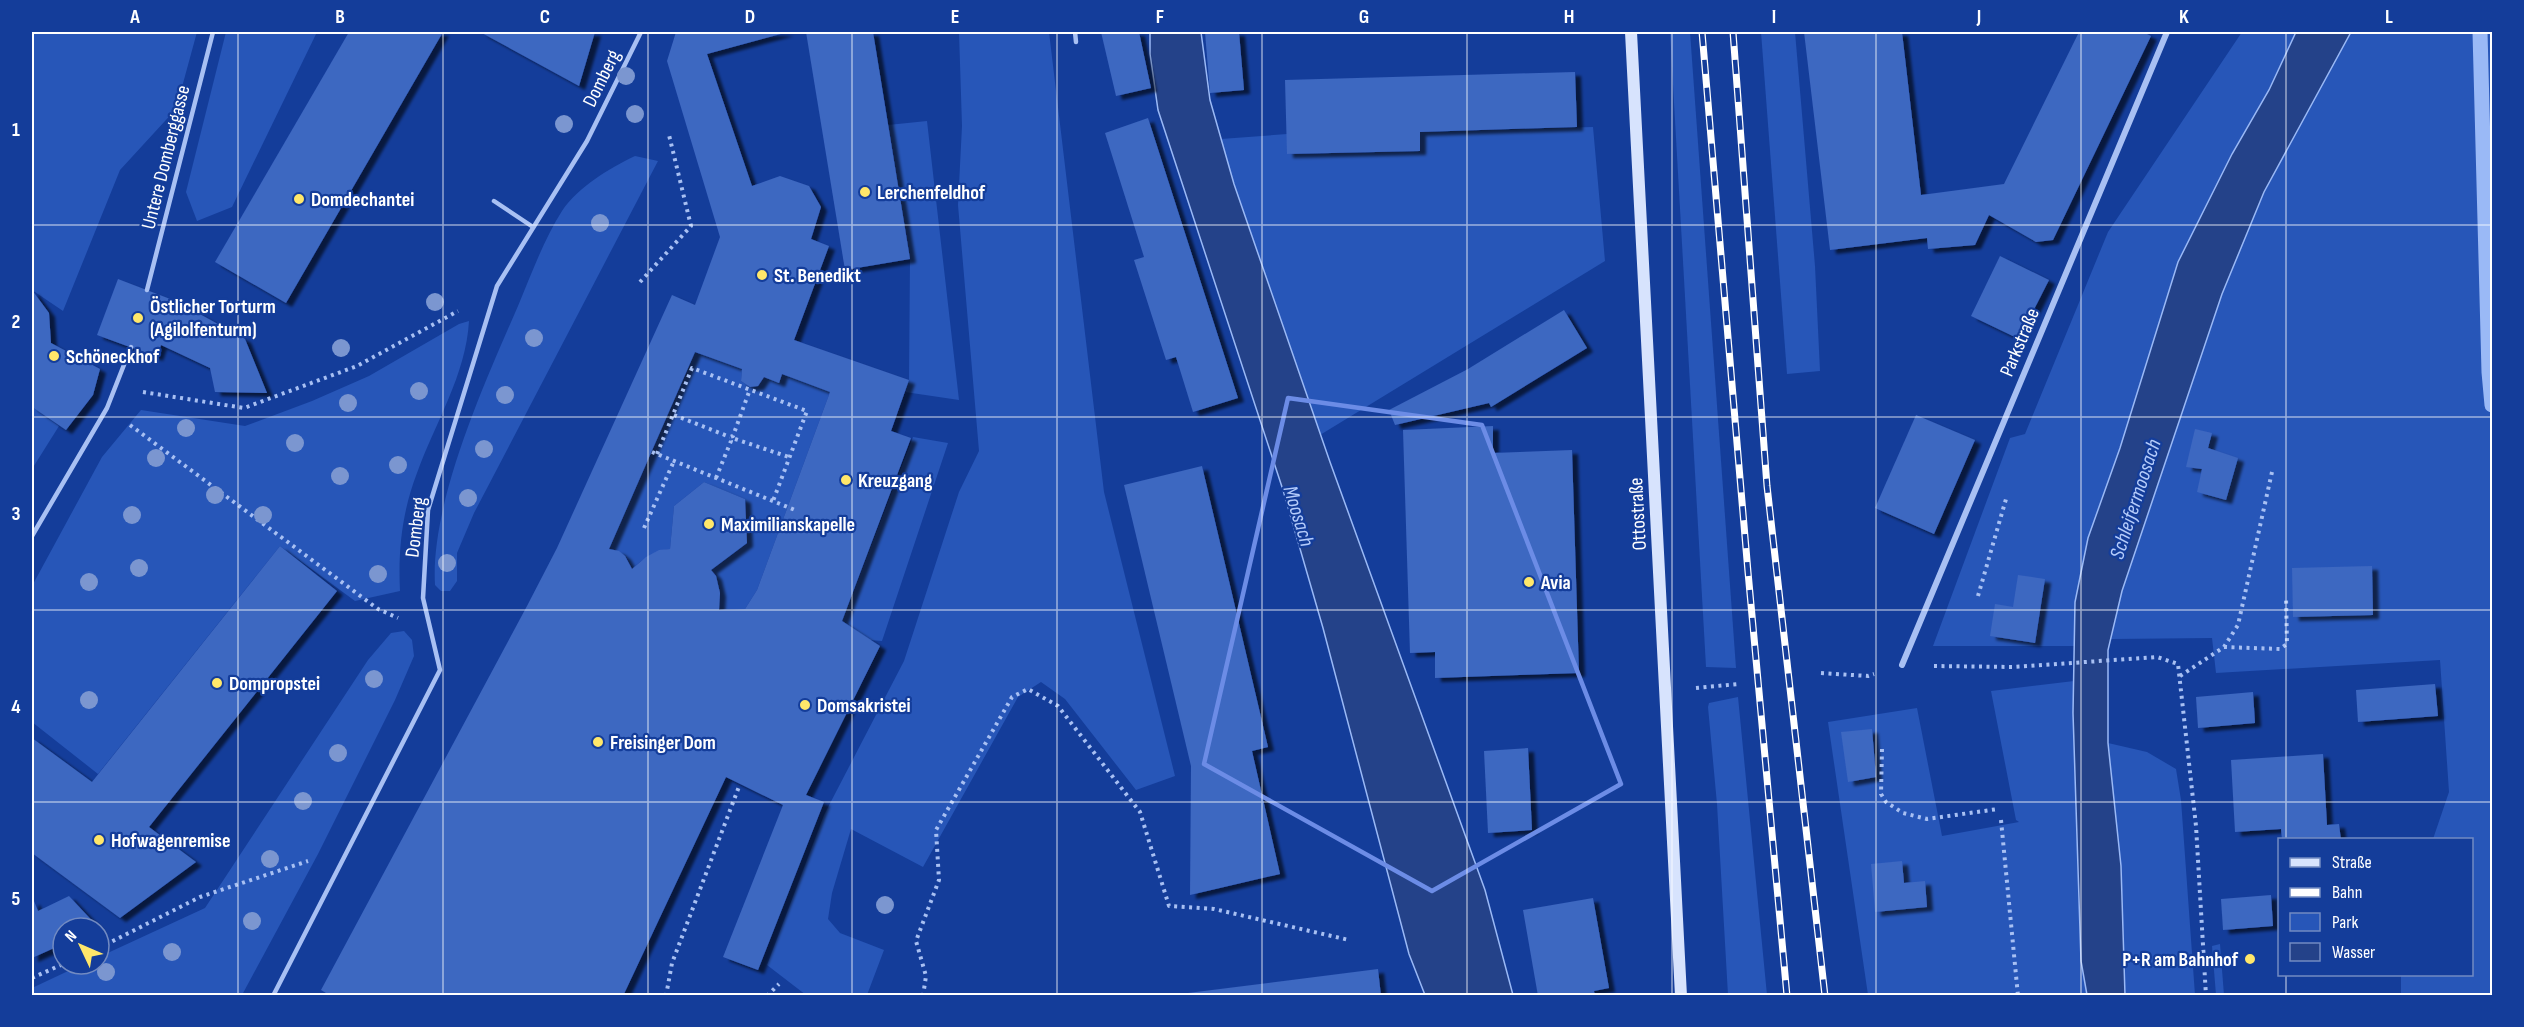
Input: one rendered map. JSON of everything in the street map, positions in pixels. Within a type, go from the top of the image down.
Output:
[{"type":"main road","name":"Ottostraße","points":[[1631,32],[1681,996]]},
{"type":"street","name":"Parkstraße","points":[[1902,665],[2167,32]]},
{"type":"lane","name":"Untere Domberggasse","points":[[147,290],[213,32]]},
{"type":"lane","name":"Domberg","points":[[273,996],[440,670],[423,598],[428,510],[497,286],[587,141],[641,32]]},
{"type":"lane","points":[[1075,32],[1076,42]]},
{"type":"lane","points":[[494,201],[533,227]]},
{"type":"lane","points":[[32,536],[107,408],[131,347]]},
{"type":"path","points":[[640,282],[690,226],[669,135]]},
{"type":"path","points":[[116,387],[244,408],[357,366],[443,321],[497,286]]},
{"type":"path","points":[[773,501],[807,411],[749,392],[692,368],[674,415],[654,453],[795,510]]},
{"type":"path","points":[[716,478],[749,392]]},
{"type":"path","points":[[107,408],[378,609],[430,634]]},
{"type":"path","points":[[674,415],[789,457]]},
{"type":"path","points":[[644,528],[674,461]]},
{"type":"path","points":[[2180,676],[2224,647],[2238,626],[2272,472]]},
{"type":"path","points":[[2224,647],[2280,649],[2287,644],[2286,597]]},
{"type":"path","points":[[1821,673],[1868,676],[1902,665],[2014,667],[2157,657],[2178,664],[2196,826],[2206,996]]},
{"type":"path","points":[[1695,688],[1738,684]]},
{"type":"path","points":[[923,996],[926,976],[916,941],[939,880],[936,830],[1012,697],[1028,689],[1058,706],[1140,812],[1169,906],[1214,909],[1349,940]]},
{"type":"path","points":[[1882,749],[1881,794],[1886,802],[1903,813],[1927,819],[1998,809]]},
{"type":"path","points":[[666,996],[672,963],[740,784]]},
{"type":"path","points":[[2001,820],[2018,996]]},
{"type":"path","points":[[111,942],[200,897],[349,848]]},
{"type":"path","points":[[32,978],[51,969]]},
{"type":"path","points":[[767,996],[779,984]]},
{"type":"highlighted area","points":[[1288,398],[1482,425],[1621,784],[1432,891],[1204,764]]},
{"type":"green space","points":[[32,32],[197,32],[176,109],[120,170],[63,311],[32,290]]},
{"type":"green space","points":[[226,32],[317,32],[232,207],[197,221],[186,192]]},
{"type":"green space","points":[[959,32],[1049,32],[1104,492],[1175,776],[1136,790],[1065,699],[1041,682],[1018,697],[923,867],[851,829],[832,893],[828,919],[840,933],[884,950],[867,995],[806,995],[767,965],[824,815],[904,661],[959,492],[979,451],[958,205],[962,126]]},
{"type":"green space","points":[[1670,32],[1690,32],[1736,668],[1706,667]]},
{"type":"green space","points":[[1761,32],[1795,32],[1815,266],[1820,371],[1787,374]]},
{"type":"green space","points":[[2242,32],[2296,32],[2269,90],[2232,154],[2120,448],[2088,538],[2075,602],[2075,646],[1933,646],[2010,438],[2025,434],[2108,232]]},
{"type":"green space","points":[[2351,32],[2492,32],[2492,995],[2401,995],[2401,976],[2473,976],[2473,838],[2433,838],[2449,792],[2440,660],[2216,673],[2212,638],[2111,639],[2122,591],[2222,294],[2264,192]]},
{"type":"green space","points":[[927,121],[959,400],[905,392],[909,380],[910,259],[888,125]]},
{"type":"green space","points":[[1593,127],[1605,261],[1320,435],[1234,184],[1221,139],[1287,134],[1288,154],[1420,151],[1420,132]]},
{"type":"green space","points":[[635,156],[658,161],[474,513],[457,553],[457,581],[450,591],[441,591],[435,585],[436,553],[450,481],[490,370],[538,257],[555,222],[569,202],[595,179]]},
{"type":"green space","points":[[469,321],[467,341],[456,380],[424,454],[408,502],[401,546],[400,591],[355,601],[280,546],[98,774],[32,722],[32,586],[102,457],[141,410],[245,426],[312,401],[369,376],[459,324]]},
{"type":"green space","points":[[695,352],[742,369],[741,381],[750,387],[758,386],[764,377],[782,374],[830,392],[757,590],[745,609],[719,610],[718,584],[711,570],[747,543],[745,499],[704,482],[674,506],[670,549],[659,551],[632,569],[621,554],[609,549]]},
{"type":"green space","points":[[32,407],[59,426],[32,469]]},
{"type":"green space","points":[[913,437],[948,443],[882,641],[869,640],[842,621]]},
{"type":"green space","points":[[404,631],[412,640],[414,656],[395,700],[318,854],[242,995],[32,995],[32,988],[58,976],[111,976],[111,951],[205,908],[368,660],[391,633]]},
{"type":"green space","points":[[2074,681],[2081,961],[2087,995],[1868,995],[1828,722],[1917,708],[1942,836],[2019,822],[2016,820],[1991,691]]},
{"type":"green space","points":[[1738,697],[1767,995],[1728,995],[1717,804],[1708,707],[1709,703]]},
{"type":"green space","points":[[2108,743],[2147,752],[2176,769],[2181,800],[2195,995],[2125,995],[2121,866]]},
{"type":"green space","points":[[2220,944],[2224,995],[2216,995],[2212,946]]},
{"type":"water","name":"Moosach","points":[[1150,32],[1201,32],[1210,100],[1234,184],[1330,462],[1485,890],[1513,995],[1425,995],[1409,954],[1323,628],[1283,490],[1158,110],[1150,54]]},
{"type":"water","points":[[2296,32],[2351,32],[2264,192],[2222,294],[2122,591],[2108,650],[2108,743],[2121,866],[2125,995],[2087,995],[2081,961],[2073,713],[2075,602],[2088,538],[2120,448],[2178,262],[2232,154],[2269,90]]},
{"type":"building","name":"Domdechantei","points":[[349,32],[443,32],[286,303],[215,262]]},
{"type":"building","points":[[480,32],[595,32],[579,86]]},
{"type":"building","points":[[676,32],[788,32],[707,54],[752,186],[780,176],[809,186],[821,207],[811,239],[829,246],[794,340],[909,380],[891,431],[911,438],[842,621],[880,646],[806,795],[824,802],[758,970],[723,957],[783,805],[726,777],[623,996],[331,996],[321,990],[557,548],[672,295],[695,305],[720,237],[667,61]],"holes":[[[695,352],[742,369],[741,381],[750,387],[758,386],[764,377],[779,383],[782,374],[830,392],[757,590],[745,609],[719,610],[720,593],[716,576],[711,570],[747,543],[745,499],[704,482],[674,506],[670,549],[659,550],[632,569],[625,556],[619,551],[609,549]]]},
{"type":"building","name":"Lerchenfeldhof","points":[[806,32],[873,32],[910,259],[845,270]]},
{"type":"building","points":[[1101,32],[1139,32],[1151,88],[1116,96]]},
{"type":"building","points":[[1205,32],[1239,32],[1244,90],[1210,93]]},
{"type":"building","points":[[1804,32],[1902,32],[1921,195],[2004,184],[2079,32],[2143,32],[2151,36],[2053,240],[2036,242],[1989,215],[1975,245],[1928,249],[1927,238],[1830,250]]},
{"type":"building","points":[[1575,72],[1577,127],[1420,132],[1420,151],[1287,154],[1285,80]]},
{"type":"building","points":[[1148,118],[1238,398],[1193,412],[1176,357],[1166,360],[1134,260],[1144,257],[1105,133]]},
{"type":"building","points":[[2000,256],[2049,280],[2019,339],[1971,316]]},
{"type":"building","points":[[118,279],[178,302],[245,339],[267,393],[215,392],[210,368],[161,345],[157,357],[97,335]]},
{"type":"building","name":"Schöneckhof","points":[[32,290],[49,313],[51,343],[100,369],[93,395],[66,430],[32,407]]},
{"type":"building","points":[[1564,310],[1587,348],[1491,407],[1489,403],[1395,425],[1389,410],[1468,369]]},
{"type":"building","points":[[1916,415],[1975,440],[1934,534],[1875,508]]},
{"type":"building","points":[[1493,426],[1493,453],[1572,450],[1579,673],[1435,678],[1435,652],[1410,653],[1403,430]]},
{"type":"building","points":[[2195,429],[2212,433],[2208,448],[2238,458],[2226,500],[2197,492],[2202,469],[2186,467]]},
{"type":"building","points":[[1202,466],[1268,747],[1252,751],[1280,874],[1190,895],[1191,766],[1124,485]]},
{"type":"building","name":"Dompropstei","points":[[280,546],[337,591],[149,827],[196,862],[120,918],[32,853],[32,738],[92,782]]},
{"type":"building","points":[[2372,566],[2373,615],[2293,617],[2292,568]]},
{"type":"building","points":[[2018,575],[2045,579],[2035,643],[1990,636],[1995,604],[2013,607]]},
{"type":"building","points":[[2435,684],[2438,716],[2358,722],[2356,690]]},
{"type":"building","points":[[2253,692],[2255,723],[2198,728],[2196,697]]},
{"type":"building","points":[[1872,729],[1876,777],[1848,782],[1841,732]]},
{"type":"building","points":[[1528,748],[1532,830],[1488,833],[1484,751]]},
{"type":"building","points":[[2323,754],[2327,825],[2339,824],[2341,838],[2282,838],[2281,829],[2235,832],[2231,760]]},
{"type":"building","points":[[1902,861],[1904,883],[1925,881],[1927,907],[1875,912],[1871,864]]},
{"type":"building","points":[[2271,895],[2273,926],[2223,930],[2221,899]]},
{"type":"building","points":[[69,896],[88,916],[51,916],[51,949],[32,958],[32,902],[34,901],[38,911]]},
{"type":"building","points":[[1593,898],[1609,988],[1594,991],[1595,996],[1538,996],[1523,910]]},
{"type":"building","points":[[1378,969],[1381,996],[1180,996],[1180,994]]},
{"type":"waterway","name":"Schleifermoosach","points":[[2480,32],[2489,372],[2492,405]]},
{"type":"railway","points":[[1702,32],[1787,996]]},
{"type":"railway","points":[[1733,32],[1767,486],[1825,996]]},
{"type":"place","name":"Lerchenfeldhof","points":[[865,192]]},
{"type":"place","name":"Domdechantei","points":[[299,199]]},
{"type":"place","name":"St. Benedikt","points":[[762,275]]},
{"type":"place","name":"Östlicher Torturm (Agilolfenturm)","points":[[138,318]]},
{"type":"place","name":"Schöneckhof","points":[[54,356]]},
{"type":"place","name":"Kreuzgang","points":[[846,480]]},
{"type":"place","name":"Maximilianskapelle","points":[[709,524]]},
{"type":"place","name":"Avia","points":[[1529,582]]},
{"type":"place","name":"Dompropstei","points":[[217,683]]},
{"type":"place","name":"Domsakristei","points":[[805,705]]},
{"type":"place","name":"Freisinger Dom","points":[[598,742]]},
{"type":"place","name":"Hofwagenremise","points":[[99,840]]},
{"type":"place","name":"P+R am Bahnhof","points":[[2250,959]]}]
